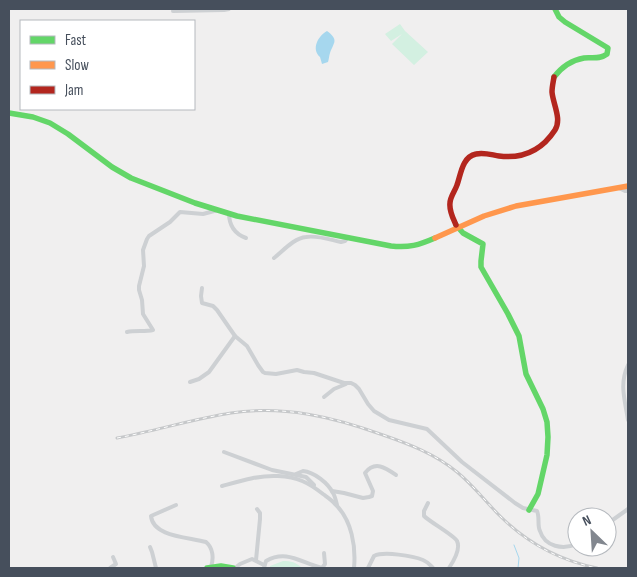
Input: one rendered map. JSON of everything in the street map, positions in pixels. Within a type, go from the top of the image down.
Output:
[{"type":"street","points":[[173,11],[229,9]]},
{"type":"street","points":[[529,510],[538,494],[547,455],[547,422],[543,408],[526,374],[519,336],[481,267],[480,258],[483,244],[458,228],[450,211],[450,204],[461,171],[468,159],[473,155],[482,153],[500,156],[519,156],[542,146],[557,127],[552,93],[557,73],[577,60],[607,55],[608,48],[567,24],[557,14],[555,9]]},
{"type":"street","points":[[9,113],[33,117],[50,123],[60,128],[112,167],[131,178],[195,203],[237,216],[391,246],[411,246],[424,243],[484,216],[516,206],[628,186]]},
{"type":"street","points":[[620,188],[624,191],[628,190]]},
{"type":"street","points":[[127,332],[153,330],[143,314],[139,286],[144,266],[143,250],[149,236],[170,222],[180,212],[203,214],[218,210]]},
{"type":"street","points":[[229,213],[229,222],[240,236],[246,238]]},
{"type":"street","points":[[274,258],[294,243],[306,237],[341,242],[345,241],[348,237]]},
{"type":"street","points":[[202,288],[202,303],[213,306],[217,310],[235,336],[248,346],[263,372],[276,374],[297,370],[314,373],[344,383],[351,383],[359,389],[374,411],[389,420],[427,429],[462,462],[515,503],[523,508],[535,510],[538,514],[539,529],[542,536],[551,544],[567,547]]},
{"type":"street","points":[[190,382],[209,372],[235,336]]},
{"type":"street","points":[[628,364],[623,381],[628,420]]},
{"type":"street","points":[[324,397],[337,387],[351,383]]},
{"type":"street","points":[[224,452],[272,470],[296,474],[309,479],[317,489]]},
{"type":"street","points":[[332,491],[369,498],[372,496],[373,491],[365,473],[368,469],[381,466],[396,475]]},
{"type":"street","points":[[296,474],[301,471],[309,472],[323,481],[332,491],[351,534],[355,557],[354,568]]},
{"type":"street","points":[[222,486],[260,477],[278,476],[303,480],[337,505]]},
{"type":"street","points":[[428,503],[424,516],[454,537],[458,542],[454,559],[449,568]]},
{"type":"street","points":[[176,505],[152,515],[153,523],[159,530],[169,534],[206,542],[213,555],[209,568],[221,566],[234,568],[252,559],[264,566],[266,561],[285,555],[322,568],[325,564],[324,553]]},
{"type":"street","points":[[617,516],[628,508]]},
{"type":"street","points":[[256,560],[260,518],[260,513],[257,509]]},
{"type":"street","points":[[150,547],[156,568]]},
{"type":"street","points":[[368,568],[374,556],[382,554],[424,560],[433,568]]},
{"type":"street","points":[[110,568],[116,564],[114,557]]},
{"type":"green space","points":[[400,24],[428,52],[414,65],[392,44],[402,34],[391,41],[385,34]]},
{"type":"green space","points":[[283,561],[293,562],[302,568],[270,568],[270,566]]},
{"type":"water","points":[[327,31],[334,41],[328,62],[322,64],[316,47],[318,39]]},
{"type":"waterway","points":[[514,545],[519,558],[518,568]]},
{"type":"railway","points":[[117,438],[231,413],[251,411],[308,414],[346,423],[402,442],[440,460],[463,477],[499,515],[532,542],[556,555],[597,568]]},
{"type":"traffic: fast","points":[[554,77],[563,68],[575,61],[604,56],[607,54],[608,48],[565,22],[559,17],[555,9]]},
{"type":"traffic: fast","points":[[9,113],[33,117],[50,123],[112,167],[131,178],[195,203],[237,216],[391,246],[403,247],[435,238]]},
{"type":"traffic: fast","points":[[456,225],[463,233],[483,244],[481,267],[519,336],[526,374],[543,409],[547,422],[547,455],[538,494],[529,510]]},
{"type":"traffic: fast","points":[[207,568],[221,566],[233,568]]},
{"type":"traffic: slow","points":[[435,238],[484,216],[516,206],[628,186]]},
{"type":"traffic: jam","points":[[456,225],[451,212],[450,201],[463,166],[471,156],[485,153],[508,157],[531,152],[544,143],[555,130],[558,121],[552,92],[554,77]]}]
